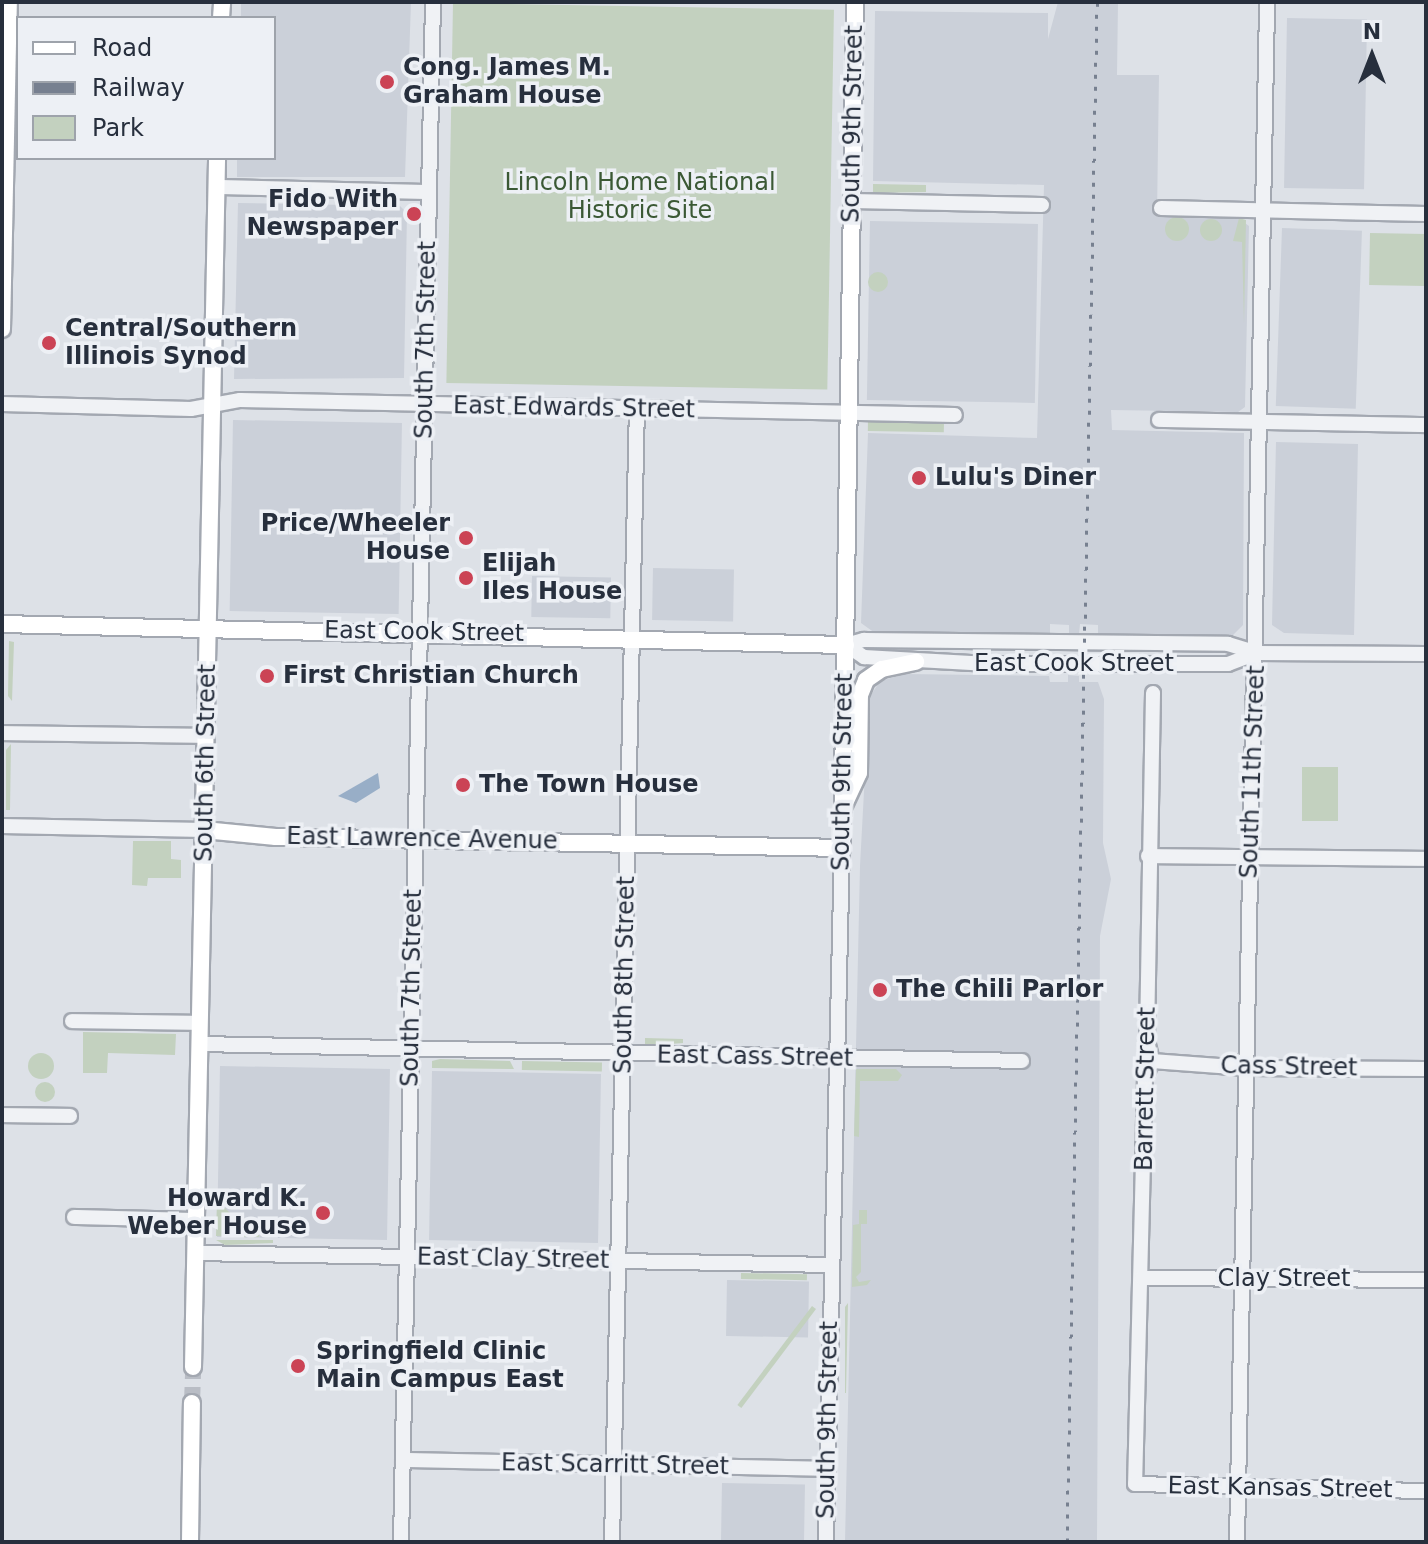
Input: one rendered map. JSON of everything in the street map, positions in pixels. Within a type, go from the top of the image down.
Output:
[{"type":"main road","points":[[2,329],[13,86],[9,2]]},
{"type":"main road","name":"South 9th Street","points":[[842,848],[855,2]]},
{"type":"main road","name":"South 6th Street","points":[[193,1367],[217,160]]},
{"type":"main road","name":"East Cook Street","points":[[2,624],[630,636],[846,645]]},
{"type":"main road","points":[[843,806],[859,773],[863,686],[875,671],[916,662]]},
{"type":"main road","name":"East Lawrence Avenue","points":[[204,830],[276,837],[842,848]]},
{"type":"main road","points":[[190,1542],[192,1403]]},
{"type":"street","name":"South 7th Street","points":[[401,1542],[433,2]]},
{"type":"street","name":"South 11th Street","points":[[1237,1542],[1257,653],[1267,2]]},
{"type":"street","points":[[217,187],[429,192]]},
{"type":"street","points":[[852,201],[1042,205]]},
{"type":"street","points":[[1161,208],[1426,214]]},
{"type":"street","name":"East Edwards Street","points":[[2,404],[191,409],[212,403],[425,405],[955,415]]},
{"type":"street","name":"South 8th Street","points":[[612,1542],[637,409]]},
{"type":"street","points":[[1159,420],[1426,425]]},
{"type":"street","name":"East Cook Street","points":[[846,645],[864,640],[1228,644],[1257,653],[1426,654]]},
{"type":"street","name":"East Cook Street","points":[[846,645],[864,657],[916,662],[1228,664],[1257,653]]},
{"type":"street","name":"Barrett Street","points":[[1135,1484],[1145,1078],[1152,1061],[1147,1041],[1153,693]]},
{"type":"street","points":[[2,733],[206,736]]},
{"type":"street","name":"East Lawrence Avenue","points":[[2,826],[204,830]]},
{"type":"street","name":"South 9th Street","points":[[826,1542],[842,848]]},
{"type":"street","points":[[1148,856],[1426,859]]},
{"type":"street","points":[[72,1021],[200,1023]]},
{"type":"street","name":"East Cass Street","points":[[199,1044],[1022,1061]]},
{"type":"street","name":"Cass Street","points":[[1152,1061],[1246,1068],[1426,1069]]},
{"type":"street","points":[[2,1115],[70,1116]]},
{"type":"street","points":[[74,1217],[196,1220]]},
{"type":"street","name":"East Clay Street","points":[[195,1253],[831,1265]]},
{"type":"street","name":"Clay Street","points":[[1142,1278],[1426,1280]]},
{"type":"street","name":"East Scarritt Street","points":[[403,1460],[827,1469]]},
{"type":"street","name":"East Kansas Street","points":[[1135,1484],[1238,1489],[1426,1491]]},
{"type":"shaded area","points":[[241,2],[411,2],[405,177],[237,177],[237,160],[276,160],[276,16],[241,16]]},
{"type":"shaded area","points":[[1058,2],[1118,3],[1117,75],[1159,75],[1157,215],[1235,216],[1249,226],[1245,407],[1238,412],[1111,410],[1112,430],[1244,433],[1243,625],[1232,636],[1098,637],[1098,625],[1080,624],[1079,634],[1069,633],[1069,625],[1050,624],[1050,636],[875,633],[861,623],[868,433],[1037,438],[1044,185],[873,181],[875,11],[1048,13],[1048,39]]},
{"type":"shaded area","points":[[1287,18],[1367,19],[1364,189],[1284,188]]},
{"type":"shaded area","points":[[238,203],[400,206],[407,213],[404,378],[234,379]]},
{"type":"shaded area","points":[[870,221],[1038,224],[1035,403],[867,400]]},
{"type":"shaded area","points":[[1282,228],[1362,231],[1356,409],[1276,406]]},
{"type":"shaded area","points":[[233,420],[402,423],[399,614],[230,611]]},
{"type":"shaded area","points":[[1276,442],[1358,444],[1354,635],[1284,633],[1272,625]]},
{"type":"shaded area","points":[[653,568],[734,569],[733,621],[652,620]]},
{"type":"shaded area","points":[[532,576],[611,577],[610,618],[531,617]]},
{"type":"shaded area","points":[[905,674],[1049,676],[1050,682],[1068,682],[1068,675],[1079,676],[1079,682],[1098,682],[1104,699],[1103,843],[1111,879],[1100,936],[1097,1542],[845,1542],[860,866],[869,698],[880,681]]},
{"type":"shaded area","points":[[220,1066],[390,1069],[387,1240],[217,1237]]},
{"type":"shaded area","points":[[432,1071],[601,1074],[598,1243],[429,1240]]},
{"type":"shaded area","points":[[727,1280],[809,1281],[808,1337],[726,1336]]},
{"type":"shaded area","points":[[722,1483],[805,1484],[804,1542],[721,1542]]},
{"type":"green space","name":"Lincoln Home National Historic Site","points":[[453,3],[834,10],[827,390],[446,383]]},
{"type":"green space","points":[[873,184],[926,185],[926,192],[873,193]]},
{"type":"green space","points":[[1177,217],[1186,220],[1189,229],[1186,238],[1177,241],[1168,238],[1165,229],[1168,220]]},
{"type":"green space","points":[[1239,218],[1246,220],[1244,324],[1242,242],[1233,241]]},
{"type":"green space","points":[[1211,219],[1219,222],[1222,230],[1219,238],[1211,241],[1203,238],[1200,230],[1203,222]]},
{"type":"green space","points":[[1370,233],[1426,234],[1425,286],[1369,285]]},
{"type":"green space","points":[[878,272],[885,275],[888,282],[885,289],[878,292],[871,289],[868,282],[871,275]]},
{"type":"green space","points":[[868,421],[944,422],[944,432],[868,431]]},
{"type":"green space","points":[[9,641],[14,642],[12,701],[8,696]]},
{"type":"green space","points":[[11,744],[10,810],[6,810],[6,750]]},
{"type":"green space","points":[[1302,767],[1338,767],[1338,821],[1302,821]]},
{"type":"green space","points":[[133,841],[171,841],[171,859],[181,860],[181,878],[148,878],[147,886],[132,885]]},
{"type":"green space","points":[[83,1032],[176,1034],[175,1055],[108,1053],[107,1073],[83,1073]]},
{"type":"green space","points":[[645,1038],[683,1039],[683,1043],[645,1046]]},
{"type":"green space","points":[[41,1053],[50,1057],[54,1066],[50,1075],[41,1079],[32,1075],[28,1066],[32,1057]]},
{"type":"green space","points":[[432,1061],[510,1061],[514,1069],[432,1068]]},
{"type":"green space","points":[[522,1061],[602,1062],[602,1071],[522,1070]]},
{"type":"green space","points":[[856,1069],[896,1069],[902,1075],[898,1081],[860,1081],[859,1137],[854,1136]]},
{"type":"green space","points":[[45,1082],[52,1085],[55,1092],[52,1099],[45,1102],[38,1099],[35,1092],[38,1085]]},
{"type":"green space","points":[[217,1200],[234,1217],[259,1220],[259,1237],[216,1236]]},
{"type":"green space","points":[[859,1210],[867,1210],[867,1224],[861,1224],[861,1272],[856,1277],[859,1282],[871,1280],[867,1285],[852,1287],[853,1225],[859,1224]]},
{"type":"green space","points":[[216,1240],[273,1240],[273,1243],[225,1245]]},
{"type":"green space","points":[[741,1273],[807,1274],[807,1280],[741,1279]]},
{"type":"green space","points":[[848,1303],[846,1393],[845,1393],[845,1307]]},
{"type":"green space","points":[[812,1306],[816,1309],[741,1408],[737,1405]]},
{"type":"water","points":[[378,773],[380,788],[356,803],[338,796]]},
{"type":"tunnel","points":[[192,1403],[193,1367]]},
{"type":"railway","points":[[1067,1542],[1097,2]]},
{"type":"place","name":"Cong. James M. Graham House","points":[[387,82]]},
{"type":"place","name":"Fido With Newspaper","points":[[414,214]]},
{"type":"place","name":"Central/Southern Illinois Synod","points":[[49,343]]},
{"type":"place","name":"Lulu's Diner","points":[[919,478]]},
{"type":"place","name":"Price/Wheeler House","points":[[466,538]]},
{"type":"place","name":"Elijah Iles House","points":[[466,578]]},
{"type":"place","name":"First Christian Church","points":[[267,676]]},
{"type":"place","name":"The Town House","points":[[463,785]]},
{"type":"place","name":"The Chili Parlor","points":[[880,990]]},
{"type":"place","name":"Howard K. Weber House","points":[[323,1213]]},
{"type":"place","name":"Springfield Clinic Main Campus East","points":[[298,1366]]}]
